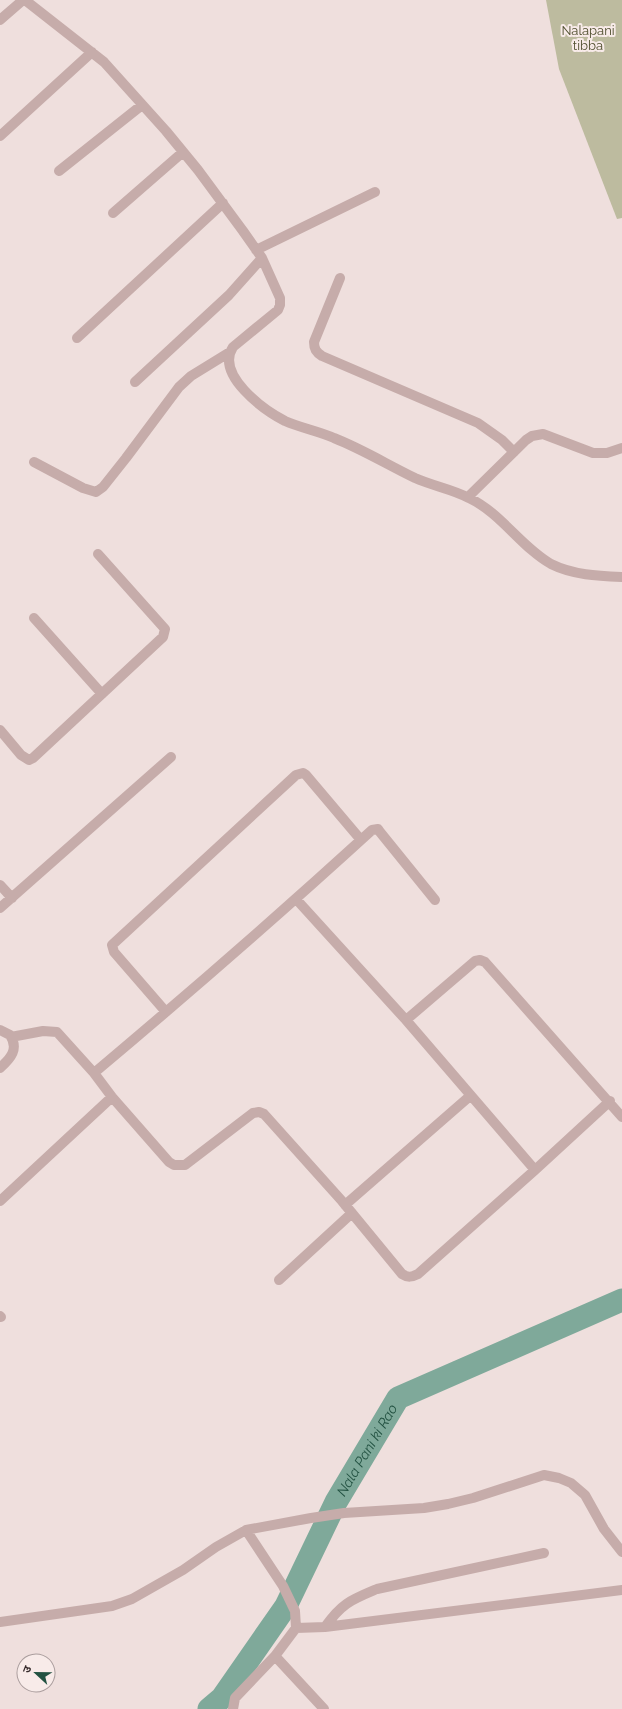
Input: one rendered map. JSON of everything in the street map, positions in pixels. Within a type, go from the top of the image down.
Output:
[{"type":"street","points":[[0,20],[24,0],[104,62],[183,152],[223,203],[259,254],[280,298],[280,305],[275,314],[238,342],[230,352],[191,376],[179,387],[126,458],[103,487],[96,492],[83,488],[34,462]]},
{"type":"street","points":[[0,136],[92,52]]},
{"type":"street","points":[[59,171],[142,104]]},
{"type":"street","points":[[113,213],[183,152]]},
{"type":"street","points":[[135,382],[229,295],[259,254],[375,192]]},
{"type":"street","points":[[77,338],[223,203]]},
{"type":"street","points":[[340,278],[314,342],[314,347],[317,352],[322,356],[478,423],[498,436],[514,452]]},
{"type":"street","points":[[230,352],[229,365],[237,382],[255,401],[276,416],[300,427],[334,438],[415,478],[468,497],[487,508],[551,564],[590,576],[622,578]]},
{"type":"street","points":[[468,497],[514,452],[532,436],[537,434],[544,434],[593,453],[607,453],[622,448]]},
{"type":"street","points":[[0,730],[21,755],[29,760],[33,758],[163,638],[165,629],[98,554]]},
{"type":"street","points":[[34,618],[102,694]]},
{"type":"street","points":[[0,908],[171,757]]},
{"type":"street","points":[[166,1012],[114,952],[112,945],[296,775],[303,772],[362,840]]},
{"type":"street","points":[[94,1073],[296,899],[372,830],[378,830],[380,832],[435,900]]},
{"type":"street","points":[[0,885],[12,898]]},
{"type":"street","points":[[296,899],[406,1020],[535,1170]]},
{"type":"street","points":[[406,1020],[475,961],[480,960],[485,962],[610,1101],[622,1117]]},
{"type":"street","points":[[0,1030],[6,1032],[11,1037],[14,1044],[11,1057],[0,1068]]},
{"type":"street","points":[[11,1037],[43,1031],[57,1032],[94,1073],[112,1097],[169,1162],[180,1166],[185,1165],[253,1112],[264,1114],[348,1209],[402,1274],[412,1277],[418,1274],[535,1170],[610,1101]]},
{"type":"street","points":[[279,1280],[348,1209],[470,1096]]},
{"type":"street","points":[[0,1201],[112,1097]]},
{"type":"street","points":[[0,1622],[112,1606],[132,1599],[183,1570],[216,1546],[246,1530],[311,1518],[424,1508],[448,1504],[473,1498],[544,1475],[559,1478],[571,1483],[585,1495],[604,1529],[622,1552]]},
{"type":"street","points":[[233,1709],[235,1698],[275,1656],[296,1628],[295,1611],[283,1586],[246,1530]]},
{"type":"street","points":[[325,1627],[336,1612],[344,1605],[377,1589],[544,1553]]},
{"type":"street","points":[[296,1628],[325,1627],[622,1590]]},
{"type":"street","points":[[275,1656],[324,1709]]},
{"type":"green space","name":"Nalapani tibba","points":[[546,0],[622,0],[622,218],[617,219],[559,69]]},
{"type":"waterway","name":"Nala Pani ki Rao","points":[[209,1709],[222,1698],[286,1606],[336,1502],[398,1398],[622,1300]]}]
